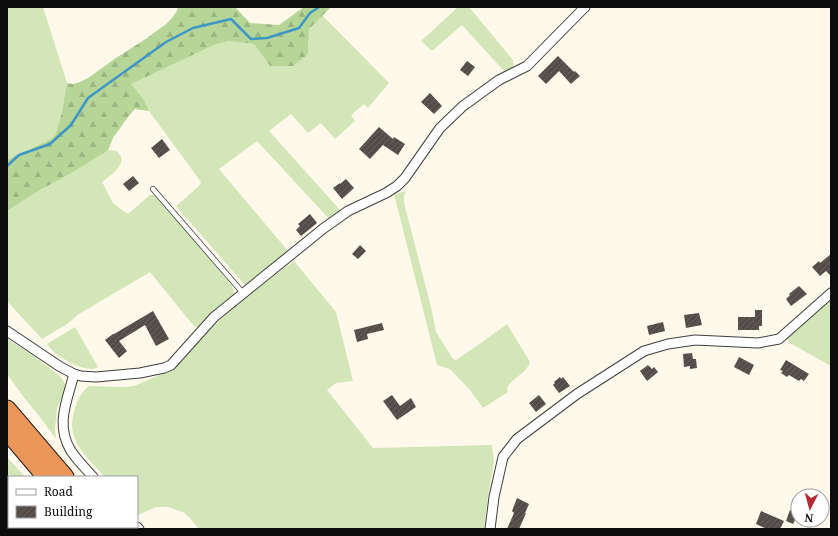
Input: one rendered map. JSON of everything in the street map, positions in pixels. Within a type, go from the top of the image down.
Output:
[{"type":"highway","points":[[7,409],[64,476]]},
{"type":"highway","points":[[7,431],[45,476]]},
{"type":"street","points":[[7,331],[59,366],[81,376],[96,378],[140,373],[171,365],[214,317],[324,228],[348,211],[386,193],[397,186],[405,178],[440,128],[463,106],[499,80],[527,66],[585,7]]},
{"type":"street","points":[[490,529],[494,497],[503,457],[517,439],[577,394],[644,351],[668,344],[695,340],[758,343],[779,340],[831,293]]},
{"type":"street","points":[[74,374],[63,414],[63,431],[72,452],[92,476]]},
{"type":"lane","points":[[153,189],[243,293]]},
{"type":"green space","points":[[7,7],[43,7],[67,83],[61,116],[55,135],[51,139],[7,160]]},
{"type":"green space","points":[[178,7],[235,7],[250,23],[279,25],[304,7],[331,7],[309,29],[308,54],[293,66],[270,66],[254,44],[228,41],[214,45],[131,84],[144,100],[149,111],[135,109],[114,136],[108,150],[7,211],[7,160],[51,139],[55,135],[61,116],[67,83],[73,84],[88,78],[147,38],[172,18]]},
{"type":"green space","points":[[458,7],[469,7],[513,60],[514,68],[505,72],[462,25],[432,51],[421,41]]},
{"type":"green space","points":[[322,15],[389,83],[368,108],[364,104],[351,115],[355,121],[335,139],[321,123],[308,133],[291,114],[269,131],[341,211],[330,220],[257,141],[219,169],[288,251],[245,285],[176,206],[199,186],[201,182],[149,111],[144,100],[130,84],[214,45],[228,41],[254,44],[270,66],[308,54],[309,29]]},
{"type":"green space","points":[[107,150],[117,151],[122,160],[121,164],[115,171],[102,182],[113,203],[126,213],[129,213],[150,195],[157,197],[232,286],[234,294],[219,306],[198,328],[193,325],[150,272],[79,314],[67,324],[42,339],[7,301],[7,211],[40,190],[70,174]]},
{"type":"green space","points":[[406,191],[404,203],[436,332],[453,359],[456,360],[507,324],[530,362],[526,370],[507,388],[508,392],[483,408],[469,389],[450,369],[437,365],[394,194]]},
{"type":"green space","points":[[294,261],[336,312],[353,381],[336,383],[327,390],[373,448],[492,445],[494,462],[484,529],[199,529],[183,512],[168,507],[156,507],[138,515],[138,476],[104,476],[89,460],[75,440],[72,423],[79,398],[89,386],[134,386],[162,374],[177,365],[209,330],[235,306]]},
{"type":"green space","points":[[831,298],[831,366],[788,342],[787,337]]},
{"type":"green space","points":[[75,327],[98,367],[89,369],[70,363],[56,354],[47,344]]},
{"type":"green space","points":[[7,339],[31,354],[60,376],[64,382],[66,387],[57,409],[55,429],[56,439],[7,374]]},
{"type":"green space","points":[[7,457],[24,476],[8,476],[8,528],[45,529],[7,529]]},
{"type":"building","points":[[558,56],[580,76],[571,84],[559,71],[546,84],[538,76]]},
{"type":"building","points":[[467,61],[475,67],[468,76],[460,70]]},
{"type":"building","points":[[430,93],[442,106],[434,114],[421,102]]},
{"type":"building","points":[[379,127],[393,139],[394,137],[405,144],[398,155],[383,145],[370,159],[359,149]]},
{"type":"building","points":[[162,139],[170,150],[159,158],[151,148]]},
{"type":"building","points":[[133,176],[139,183],[129,191],[123,184]]},
{"type":"building","points":[[346,179],[354,188],[342,199],[333,188]]},
{"type":"building","points":[[310,214],[317,223],[301,236],[296,230],[300,226],[298,224]]},
{"type":"building","points":[[360,245],[366,251],[358,259],[352,254]]},
{"type":"building","points":[[831,254],[831,276],[826,271],[820,276],[812,267],[819,261],[820,263]]},
{"type":"building","points":[[799,286],[807,294],[791,306],[786,299],[790,295],[789,294]]},
{"type":"building","points":[[755,310],[762,310],[762,326],[759,326],[759,330],[738,330],[738,317],[755,317]]},
{"type":"building","points":[[153,311],[169,339],[156,346],[145,325],[119,341],[127,351],[119,358],[105,340]]},
{"type":"building","points":[[699,313],[702,325],[686,328],[684,315]]},
{"type":"building","points":[[663,322],[665,331],[649,335],[647,326]]},
{"type":"building","points":[[382,323],[384,330],[367,334],[368,339],[357,342],[354,330]]},
{"type":"building","points":[[692,353],[693,359],[696,359],[697,368],[690,369],[690,366],[684,367],[683,354]]},
{"type":"building","points":[[739,357],[754,365],[749,375],[734,367]]},
{"type":"building","points":[[786,360],[809,374],[804,381],[801,379],[799,381],[789,375],[787,377],[781,373],[783,371],[780,370]]},
{"type":"building","points":[[648,365],[652,369],[654,367],[658,372],[647,381],[640,371]]},
{"type":"building","points":[[560,377],[561,379],[563,377],[570,386],[559,393],[553,385],[555,383],[554,382]]},
{"type":"building","points":[[392,395],[400,406],[411,398],[416,407],[397,420],[383,401]]},
{"type":"building","points":[[539,395],[546,404],[536,412],[529,403]]},
{"type":"building","points":[[517,498],[529,504],[519,529],[507,529],[514,513],[512,511]]},
{"type":"building","points":[[790,510],[790,523],[786,521]]},
{"type":"building","points":[[761,511],[784,521],[780,529],[767,529],[756,524]]},
{"type":"waterway","points":[[7,166],[19,155],[50,144],[71,125],[88,98],[166,42],[193,28],[231,19],[251,39],[267,38],[299,28],[310,13],[319,7]]}]
